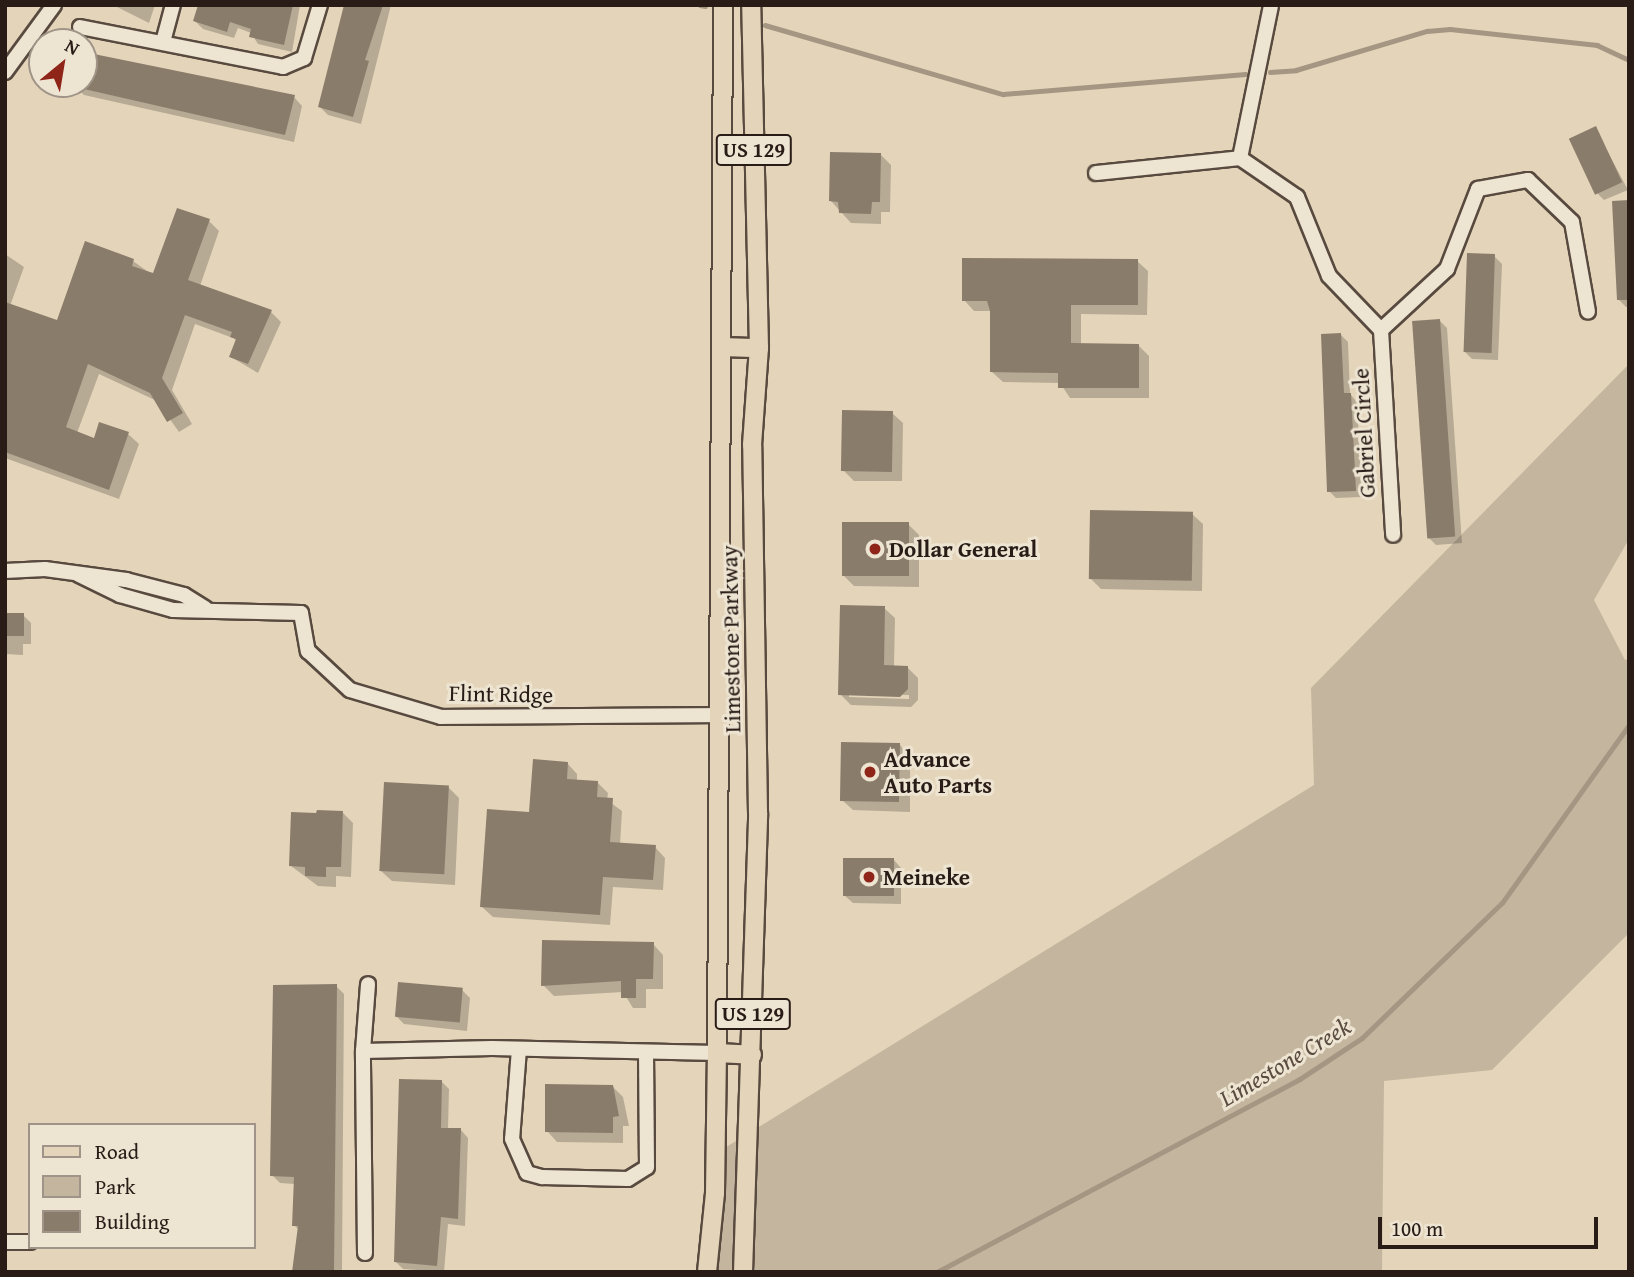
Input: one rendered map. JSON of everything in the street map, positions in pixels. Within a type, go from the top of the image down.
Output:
[{"type":"main road","name":"Limestone Parkway","points":[[707,1272],[715,1193],[717,1053],[723,5]]},
{"type":"main road","name":"Limestone Parkway","points":[[743,1272],[758,813],[752,445],[758,348],[751,5]]},
{"type":"main road","points":[[723,347],[758,348]]},
{"type":"main road","points":[[717,1053],[752,1055]]},
{"type":"street","points":[[5,72],[54,5]]},
{"type":"street","points":[[163,42],[173,5]]},
{"type":"street","points":[[80,27],[283,67],[295,65],[311,45],[320,5]]},
{"type":"street","points":[[1240,158],[1271,5]]},
{"type":"street","points":[[1096,173],[1240,158],[1297,197],[1329,276],[1381,330],[1447,269],[1478,189],[1528,180],[1572,222],[1588,312]]},
{"type":"street","name":"Gabriel Circle","points":[[1381,330],[1393,535]]},
{"type":"street","name":"Flint Ridge","points":[[5,571],[45,569],[157,588],[184,595],[205,608]]},
{"type":"street","name":"Flint Ridge","points":[[79,575],[120,595],[173,610],[205,608],[301,613],[308,651],[350,690],[441,718],[721,715]]},
{"type":"street","points":[[154,605],[157,588]]},
{"type":"street","points":[[365,1253],[363,1051],[368,984]]},
{"type":"street","points":[[363,1051],[519,1049],[717,1053]]},
{"type":"street","points":[[519,1049],[512,1139],[527,1172],[542,1177],[628,1179],[648,1167],[646,1052]]},
{"type":"street","points":[[5,1242],[28,1242]]},
{"type":"green space","points":[[1629,364],[1629,539],[1594,600],[1625,660],[1629,659],[1629,933],[1492,1070],[1384,1081],[1382,1272],[716,1272],[718,1152],[1314,785],[1311,688]]},
{"type":"building","points":[[198,5],[293,5],[284,45],[249,37],[251,29],[230,22],[227,32],[193,21]]},
{"type":"building","points":[[344,5],[383,5],[365,60],[369,61],[353,117],[318,107]]},
{"type":"building","points":[[98,55],[295,95],[285,135],[98,92]]},
{"type":"building","points":[[1596,126],[1622,182],[1595,195],[1569,139]]},
{"type":"building","points":[[830,152],[881,153],[880,202],[872,202],[871,214],[839,213],[838,202],[829,201]]},
{"type":"building","points":[[1629,200],[1629,300],[1617,300],[1612,201]]},
{"type":"building","points":[[177,208],[210,219],[188,280],[272,310],[248,364],[229,357],[236,339],[230,337],[232,332],[185,315],[162,378],[183,413],[167,422],[150,393],[88,364],[66,427],[94,438],[99,422],[129,432],[109,490],[5,452],[5,302],[57,320],[85,241],[134,259],[132,266],[153,273]]},
{"type":"building","points":[[1467,253],[1495,254],[1492,353],[1464,352]]},
{"type":"building","points":[[962,258],[1138,259],[1138,305],[1071,305],[1071,343],[1139,344],[1139,388],[1058,388],[1058,373],[990,372],[990,311],[987,301],[962,301]]},
{"type":"building","points":[[1440,319],[1455,536],[1427,538],[1412,321]]},
{"type":"building","points":[[1341,333],[1344,393],[1351,393],[1356,491],[1327,492],[1321,334]]},
{"type":"building","points":[[842,410],[893,411],[892,472],[841,471]]},
{"type":"building","points":[[1090,510],[1193,512],[1192,581],[1089,579]]},
{"type":"building","name":"Dollar General","points":[[842,522],[909,522],[909,576],[842,576]]},
{"type":"building","points":[[840,605],[885,606],[884,665],[908,666],[908,689],[900,697],[838,695]]},
{"type":"building","points":[[5,613],[24,613],[24,636],[5,636]]},
{"type":"building","name":"Advance Auto Parts","points":[[841,742],[900,743],[899,802],[840,801]]},
{"type":"building","points":[[533,759],[568,762],[567,779],[598,781],[597,797],[613,798],[610,842],[656,845],[653,880],[603,877],[600,915],[480,907],[487,809],[529,812]]},
{"type":"building","points":[[384,782],[449,785],[444,874],[379,871]]},
{"type":"building","points":[[317,810],[343,811],[341,867],[326,867],[326,877],[305,876],[305,867],[289,866],[291,812],[316,813]]},
{"type":"building","name":"Meineke","points":[[843,858],[894,858],[894,896],[843,896]]},
{"type":"building","points":[[542,940],[654,942],[653,979],[636,979],[636,998],[621,998],[621,981],[541,986]]},
{"type":"building","points":[[398,982],[463,988],[460,1023],[395,1017]]},
{"type":"building","points":[[337,984],[334,1272],[292,1272],[298,1226],[292,1226],[294,1177],[270,1176],[273,985]]},
{"type":"building","points":[[399,1079],[442,1080],[441,1128],[461,1128],[458,1219],[441,1217],[437,1266],[394,1262]]},
{"type":"building","points":[[545,1084],[613,1085],[619,1116],[613,1117],[613,1133],[545,1132]]},
{"type":"waterway","points":[[700,5],[705,6]]},
{"type":"waterway","points":[[765,25],[1003,94],[1245,74]]},
{"type":"waterway","points":[[1270,72],[1296,70],[1427,31],[1450,29],[1597,45],[1629,60]]},
{"type":"waterway","name":"Limestone Creek","points":[[937,1272],[1300,1079],[1362,1038],[1502,903],[1629,725]]},
{"type":"place","name":"Dollar General","points":[[875,549]]},
{"type":"place","name":"Advance Auto Parts","points":[[870,772]]},
{"type":"place","name":"Meineke","points":[[869,877]]}]
